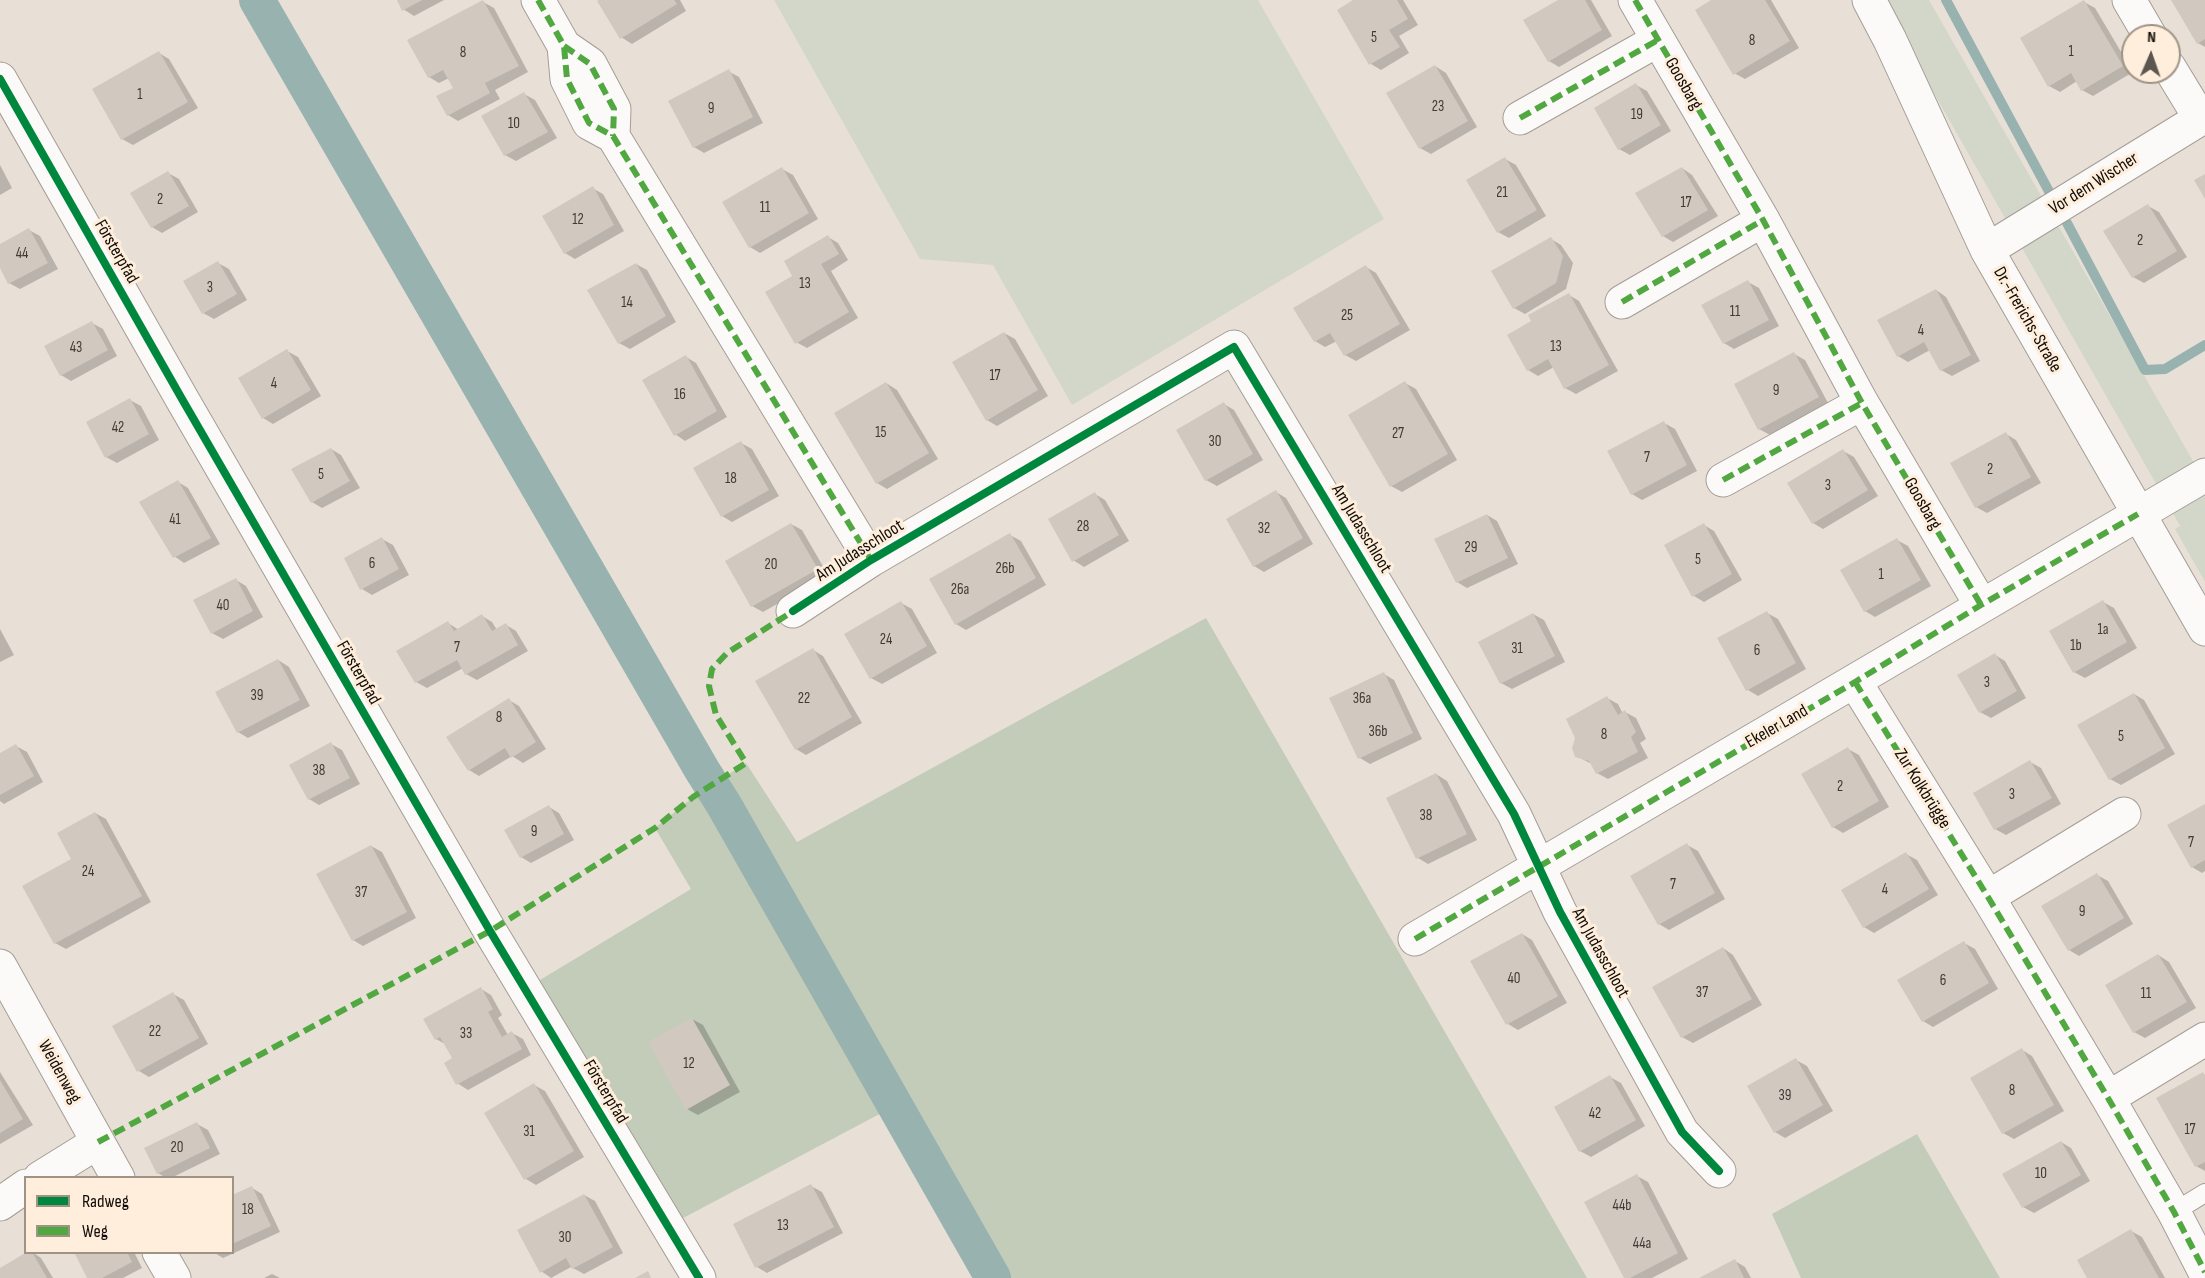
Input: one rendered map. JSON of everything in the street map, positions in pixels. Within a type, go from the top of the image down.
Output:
[{"type":"street","name":"Am Judasschloot","points":[[538,0],[564,46],[590,64],[614,109],[613,136],[871,560]]},
{"type":"street","name":"Goosbarg","points":[[1635,0],[1763,220],[1862,403],[1981,605]]},
{"type":"street","name":"Dr.-Frerichs-Straße","points":[[1869,0],[1890,40],[1987,250],[2205,629]]},
{"type":"street","points":[[2128,0],[2143,24]]},
{"type":"street","name":"Goosbarg","points":[[1520,118],[1658,40]]},
{"type":"street","name":"Försterpfad","points":[[0,79],[490,931],[699,1278]]},
{"type":"street","name":"Vor dem Wischer","points":[[1987,250],[2203,117],[2181,84]]},
{"type":"street","points":[[1622,302],[1763,220]]},
{"type":"street","name":"Am Judasschloot","points":[[793,611],[871,560],[1234,346],[1514,814],[1560,912],[1682,1132],[1719,1171]]},
{"type":"street","points":[[1723,480],[1862,403]]},
{"type":"street","name":"Ekeler Land","points":[[1415,939],[2205,475]]},
{"type":"street","name":"Zur Kolkbrügge","points":[[1856,682],[2108,1098],[2174,1212],[2205,1272]]},
{"type":"street","points":[[1988,897],[2124,814]]},
{"type":"street","name":"Weidenweg","points":[[0,966],[117,1176]]},
{"type":"street","points":[[2108,1098],[2205,1039]]},
{"type":"street","points":[[43,1176],[98,1142]]},
{"type":"street","points":[[0,1204],[24,1187]]},
{"type":"street","points":[[160,1254],[174,1278]]},
{"type":"lane","points":[[2174,1212],[2205,1193]]},
{"type":"shaded area","points":[[774,0],[1258,0],[1384,219],[1072,405],[993,265],[920,259]]},
{"type":"shaded area","points":[[1881,0],[1929,0],[2205,482],[2205,582],[2175,529],[2180,526]]},
{"type":"green space","points":[[1206,618],[1587,1278],[990,1278],[889,1109],[668,1226],[525,989],[691,889],[655,828],[693,797],[746,763],[797,842]]},
{"type":"green space","points":[[1917,1134],[2000,1278],[1801,1278],[1772,1214]]},
{"type":"building","points":[[397,0],[422,0],[402,11]]},
{"type":"building","points":[[483,0],[519,66],[485,83],[490,93],[447,116],[436,96],[453,88],[443,70],[428,78],[407,40]]},
{"type":"building","points":[[674,0],[677,4],[620,39],[597,1]]},
{"type":"building","points":[[1353,0],[1397,0],[1408,19],[1389,30],[1400,47],[1369,65],[1337,10]]},
{"type":"building","points":[[1558,0],[1585,0],[1602,30],[1548,62],[1523,20]]},
{"type":"building","points":[[1711,0],[1765,0],[1790,41],[1733,75],[1695,10]]},
{"type":"building","points":[[2084,0],[2121,63],[2121,67],[2081,91],[2071,73],[2048,87],[2020,38]]},
{"type":"building","points":[[2171,0],[2205,0],[2205,39],[2197,44]]},
{"type":"building","points":[[159,51],[188,102],[121,140],[92,89]]},
{"type":"building","points":[[1435,65],[1468,121],[1419,149],[1386,93]]},
{"type":"building","points":[[729,69],[753,117],[693,148],[668,101]]},
{"type":"building","points":[[1636,83],[1661,125],[1618,150],[1594,108]]},
{"type":"building","points":[[524,92],[548,132],[504,156],[481,116]]},
{"type":"building","points":[[1505,157],[1537,210],[1497,233],[1466,180]]},
{"type":"building","points":[[782,167],[809,213],[749,248],[722,202]]},
{"type":"building","points":[[1682,167],[1708,210],[1662,237],[1635,193]]},
{"type":"building","points":[[168,171],[189,206],[151,228],[130,193]]},
{"type":"building","points":[[2205,174],[2205,199],[2194,180]]},
{"type":"building","points":[[593,186],[614,225],[564,254],[542,216]]},
{"type":"building","points":[[2148,204],[2177,251],[2132,278],[2103,231]]},
{"type":"building","points":[[29,228],[48,263],[8,284],[0,268],[0,244]]},
{"type":"building","points":[[828,235],[839,254],[821,264],[849,312],[795,344],[765,292],[792,276],[784,261]]},
{"type":"building","points":[[1551,237],[1563,256],[1556,283],[1513,309],[1491,271]]},
{"type":"building","points":[[218,261],[237,294],[202,314],[183,281]]},
{"type":"building","points":[[636,263],[666,316],[618,344],[587,290]]},
{"type":"building","points":[[1366,265],[1400,324],[1344,356],[1330,333],[1314,342],[1293,308]]},
{"type":"building","points":[[1748,280],[1769,320],[1723,344],[1701,305]]},
{"type":"building","points":[[1936,289],[1971,355],[1940,371],[1924,342],[1897,357],[1877,320]]},
{"type":"building","points":[[1569,293],[1609,365],[1564,389],[1548,359],[1527,371],[1507,335],[1531,321],[1528,315]]},
{"type":"building","points":[[92,321],[108,350],[60,376],[44,346]]},
{"type":"building","points":[[1004,332],[1038,390],[986,421],[952,362]]},
{"type":"building","points":[[287,349],[311,390],[262,419],[238,378]]},
{"type":"building","points":[[1794,352],[1819,397],[1758,430],[1734,384]]},
{"type":"building","points":[[686,355],[717,411],[674,436],[642,380]]},
{"type":"building","points":[[1405,381],[1448,454],[1390,487],[1348,415]]},
{"type":"building","points":[[886,382],[929,453],[876,484],[834,413]]},
{"type":"building","points":[[130,398],[149,434],[105,458],[86,422]]},
{"type":"building","points":[[1224,402],[1253,454],[1205,481],[1176,430]]},
{"type":"building","points":[[1664,421],[1687,465],[1631,495],[1607,451]]},
{"type":"building","points":[[2006,432],[2031,477],[1975,508],[1950,463]]},
{"type":"building","points":[[741,441],[769,490],[721,517],[693,468]]},
{"type":"building","points":[[331,448],[350,481],[311,503],[291,469]]},
{"type":"building","points":[[1843,449],[1868,490],[1812,524],[1787,483]]},
{"type":"building","points":[[178,480],[211,538],[173,558],[139,502]]},
{"type":"building","points":[[1276,490],[1303,538],[1253,567],[1226,519]]},
{"type":"building","points":[[1095,492],[1119,535],[1072,562],[1048,519]]},
{"type":"building","points":[[1487,514],[1508,558],[1456,583],[1434,539]]},
{"type":"building","points":[[791,523],[818,569],[751,607],[725,561]]},
{"type":"building","points":[[1704,523],[1732,574],[1692,597],[1664,545]]},
{"type":"building","points":[[1010,533],[1036,578],[955,625],[929,579]]},
{"type":"building","points":[[382,537],[399,569],[360,590],[344,558]]},
{"type":"building","points":[[1897,538],[1921,580],[1864,612],[1840,570]]},
{"type":"building","points":[[236,578],[253,611],[211,634],[193,600]]},
{"type":"building","points":[[2103,600],[2127,642],[2073,673],[2049,631]]},
{"type":"building","points":[[901,601],[927,646],[870,679],[844,634]]},
{"type":"building","points":[[1767,611],[1796,663],[1746,691],[1717,638]]},
{"type":"building","points":[[1533,613],[1555,656],[1500,684],[1478,642]]},
{"type":"building","points":[[482,614],[492,631],[506,623],[518,645],[465,675],[457,660],[415,683],[396,651],[448,621],[454,631]]},
{"type":"building","points":[[813,648],[852,717],[795,750],[755,681]]},
{"type":"building","points":[[1995,653],[2017,691],[1979,713],[1957,675]]},
{"type":"building","points":[[278,659],[300,700],[237,733],[215,692]]},
{"type":"building","points":[[1384,672],[1413,733],[1358,759],[1329,698]]},
{"type":"building","points":[[2134,693],[2165,748],[2109,780],[2077,725]]},
{"type":"building","points":[[1607,696],[1618,715],[1625,710],[1636,732],[1631,737],[1638,752],[1596,774],[1589,761],[1575,757],[1572,748],[1575,738],[1566,719]]},
{"type":"building","points":[[509,698],[536,742],[511,758],[505,748],[468,771],[446,737]]},
{"type":"building","points":[[331,742],[350,778],[308,800],[289,765]]},
{"type":"building","points":[[16,744],[34,776],[0,795],[0,753]]},
{"type":"building","points":[[1848,747],[1879,801],[1832,828],[1801,774]]},
{"type":"building","points":[[2030,760],[2052,798],[1994,830],[1973,793]]},
{"type":"building","points":[[1436,773],[1467,834],[1416,859],[1386,798]]},
{"type":"building","points":[[2205,804],[2205,860],[2191,868],[2167,825]]},
{"type":"building","points":[[549,805],[564,834],[520,858],[504,830]]},
{"type":"building","points":[[95,812],[142,896],[54,944],[22,886],[71,859],[57,833]]},
{"type":"building","points":[[1687,843],[1715,893],[1658,925],[1630,876]]},
{"type":"building","points":[[371,845],[407,912],[352,941],[316,874]]},
{"type":"building","points":[[1906,852],[1929,889],[1863,928],[1841,890]]},
{"type":"building","points":[[2097,873],[2124,918],[2068,951],[2041,906]]},
{"type":"building","points":[[1522,933],[1558,996],[1506,1025],[1470,961]]},
{"type":"building","points":[[1964,941],[1989,983],[1922,1022],[1897,980]]},
{"type":"building","points":[[1723,947],[1752,999],[1681,1038],[1652,987]]},
{"type":"building","points":[[2158,954],[2187,1002],[2133,1033],[2105,985]]},
{"type":"building","points":[[481,987],[493,1009],[488,1012],[502,1037],[512,1031],[522,1049],[456,1085],[444,1063],[452,1058],[440,1037],[435,1040],[423,1019]]},
{"type":"building","points":[[173,992],[199,1038],[137,1072],[112,1026]]},
{"type":"building","points":[[692,1018],[730,1085],[686,1110],[648,1042]]},
{"type":"building","points":[[2022,1048],[2054,1105],[2002,1134],[1970,1078]]},
{"type":"building","points":[[1796,1058],[1823,1105],[1774,1133],[1747,1086]]},
{"type":"building","points":[[2203,1072],[2205,1076],[2205,1162],[2195,1167],[2156,1098]]},
{"type":"building","points":[[1610,1075],[1636,1120],[1579,1152],[1554,1107]]},
{"type":"building","points":[[0,1080],[23,1119],[0,1133]]},
{"type":"building","points":[[534,1083],[574,1151],[524,1180],[484,1113]]},
{"type":"building","points":[[197,1122],[210,1148],[157,1174],[144,1148]]},
{"type":"building","points":[[2061,1141],[2081,1175],[2022,1208],[2002,1174]]},
{"type":"building","points":[[1637,1174],[1678,1253],[1630,1278],[1624,1278],[1584,1202]]},
{"type":"building","points":[[811,1184],[834,1227],[755,1268],[733,1224]]},
{"type":"building","points":[[252,1186],[271,1226],[234,1243],[234,1194]]},
{"type":"building","points":[[584,1194],[613,1247],[572,1269],[566,1258],[540,1273],[517,1230]]},
{"type":"building","points":[[2131,1229],[2159,1278],[2087,1278],[2077,1260]]},
{"type":"building","points":[[24,1254],[33,1254],[47,1278],[0,1278],[0,1268]]},
{"type":"building","points":[[75,1254],[128,1254],[132,1262],[102,1278],[87,1278]]},
{"type":"building","points":[[1735,1259],[1744,1278],[1699,1278]]},
{"type":"building","points":[[648,1271],[651,1278],[635,1278]]},
{"type":"waterway","points":[[257,0],[724,805],[993,1278]]},
{"type":"waterway","points":[[1946,0],[2052,197]]},
{"type":"waterway","points":[[2067,223],[2145,370],[2165,369],[2205,345]]},
{"type":"marked path","points":[[538,0],[564,46],[567,79],[589,123],[613,136],[871,560]]},
{"type":"marked path","points":[[1635,0],[1763,220],[1862,403],[1981,605]]},
{"type":"marked path","points":[[1520,118],[1658,40]]},
{"type":"marked path","points":[[564,46],[590,64],[614,109],[613,136]]},
{"type":"marked path","points":[[1622,302],[1763,220]]},
{"type":"marked path","points":[[1723,480],[1862,403]]},
{"type":"marked path","points":[[1415,939],[2138,514]]},
{"type":"marked path","points":[[98,1142],[490,931],[655,828],[693,797],[746,763],[716,715],[709,686],[712,669],[727,653],[798,608]]},
{"type":"marked path","points":[[1855,682],[1988,897],[2108,1098],[2174,1212],[2205,1272]]},
{"type":"cycle path","points":[[0,79],[490,931],[699,1278]]},
{"type":"cycle path","points":[[793,611],[871,560],[1234,347],[1514,814],[1560,912],[1682,1132],[1719,1171]]}]
